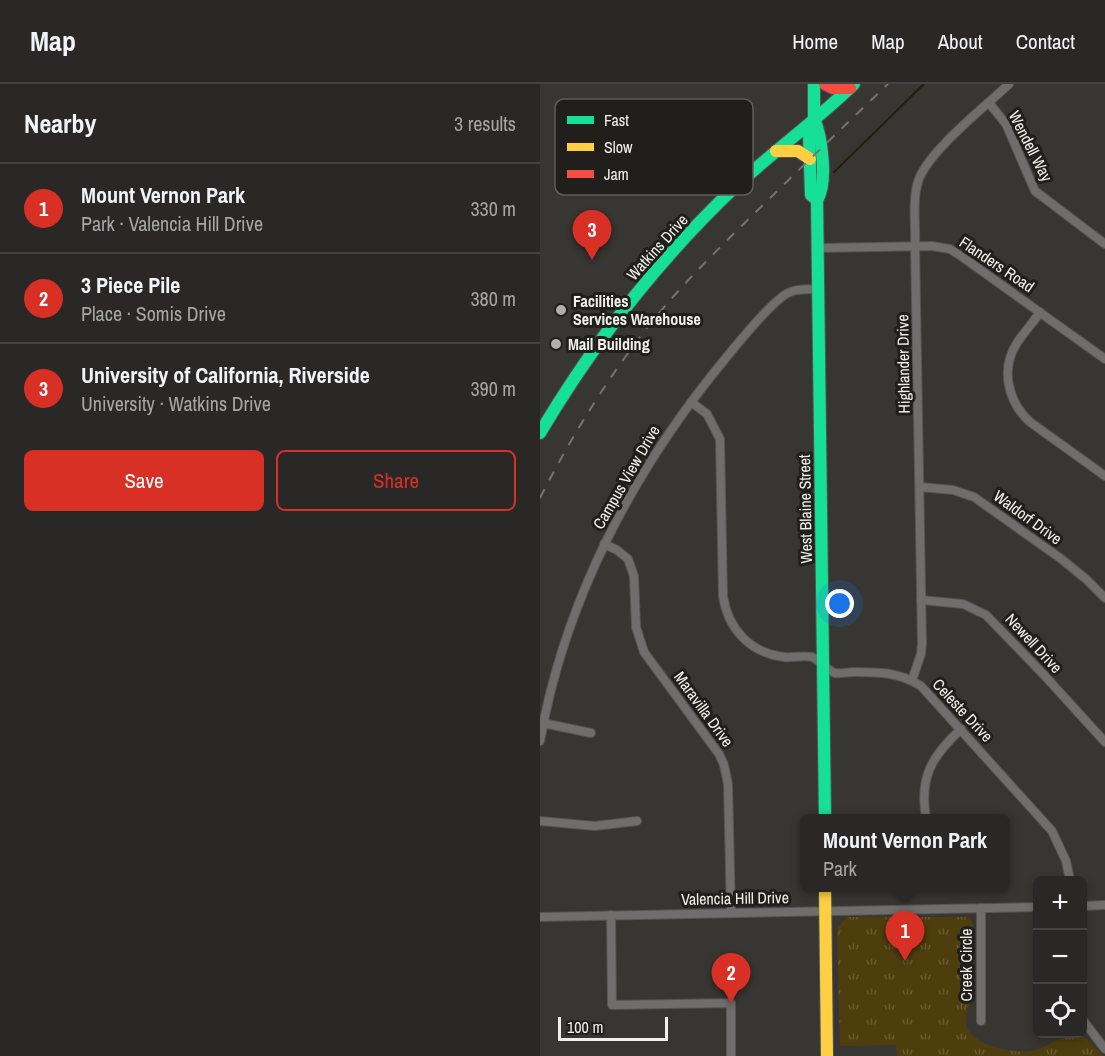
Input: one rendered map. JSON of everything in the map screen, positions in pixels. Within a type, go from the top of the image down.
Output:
[{"type":"street","name":"West Blaine Street","points":[[814,84],[814,119],[809,135],[811,195],[818,200]]},
{"type":"street","points":[[825,84],[833,88],[852,86]]},
{"type":"street","name":"Highlander Drive","points":[[912,680],[922,644],[916,189],[921,174],[937,151],[1009,84]]},
{"type":"street","name":"Watkins Drive","points":[[753,172],[852,86]]},
{"type":"street","name":"Wendell Way","points":[[989,103],[1011,132],[1035,191],[1105,244]]},
{"type":"street","name":"West Blaine Street","points":[[814,119],[820,131],[822,194],[818,200],[825,814]]},
{"type":"street","points":[[775,152],[798,150],[810,159]]},
{"type":"street","name":"Watkins Drive","points":[[540,433],[554,408],[630,302],[729,195]]},
{"type":"street","name":"Flanders Road","points":[[819,248],[915,246],[950,249],[1105,359]]},
{"type":"street","name":"Campus View Drive","points":[[540,741],[562,651],[604,544],[666,435],[735,347],[778,300],[789,292],[819,289]]},
{"type":"street","points":[[1040,312],[1016,345],[1011,357],[1009,378],[1011,397],[1030,422],[1105,476]]},
{"type":"street","name":"Celeste Drive","points":[[691,402],[707,414],[720,439],[723,597],[731,624],[750,645],[763,651],[790,657],[811,657],[835,673],[897,674],[912,680],[927,691],[1053,831],[1066,861],[1069,876]]},
{"type":"street","name":"Waldorf Drive","points":[[920,487],[953,490],[974,497],[1060,558],[1105,598]]},
{"type":"street","name":"Maravilla Drive","points":[[604,544],[624,555],[632,567],[636,627],[644,652],[713,744],[724,765],[728,784],[731,912]]},
{"type":"street","name":"Newell Drive","points":[[921,600],[954,601],[986,615],[1105,742]]},
{"type":"street","points":[[543,723],[591,733]]},
{"type":"street","points":[[926,814],[924,795],[929,767],[942,746],[961,729]]},
{"type":"street","points":[[540,821],[595,826],[637,821]]},
{"type":"street","points":[[825,892],[827,1056]]},
{"type":"street","points":[[1087,906],[1105,905]]},
{"type":"street","name":"Valencia Hill Drive","points":[[540,917],[1033,907]]},
{"type":"street","name":"Creek Circle","points":[[981,908],[981,1021]]},
{"type":"street","points":[[611,915],[612,1005],[731,1003],[732,1056]]},
{"type":"street","points":[[1087,1025],[1105,1049]]},
{"type":"green space","points":[[847,917],[967,917],[972,921],[973,928],[974,977],[966,1024],[975,1038],[1003,1049],[1022,1052],[1037,1050],[1064,1038],[1086,1038],[1103,1056],[897,1056],[896,1045],[840,1046],[837,929]]},
{"type":"waterway","points":[[834,172],[924,84]]},
{"type":"railway","points":[[540,498],[592,406],[654,319],[721,246],[888,84]]},
{"type":"traffic: fast","points":[[814,84],[814,119],[809,135],[811,195],[817,200]]},
{"type":"traffic: fast","points":[[753,171],[854,84]]},
{"type":"traffic: fast","points":[[814,119],[821,148],[823,172],[817,200],[825,814]]},
{"type":"traffic: fast","points":[[540,433],[583,366],[629,303],[680,243],[727,195]]},
{"type":"traffic: slow","points":[[776,151],[798,151],[810,159]]},
{"type":"traffic: slow","points":[[825,892],[827,1056]]},
{"type":"traffic: jam","points":[[825,84],[833,88],[850,88]]},
{"type":"place","name":"University of California, Riverside","points":[[592,260]]},
{"type":"place","name":"Facilities Services Warehouse","points":[[561,310]]},
{"type":"place","name":"Mail Building","points":[[556,344]]},
{"type":"place","name":"Mount Vernon Park","points":[[905,961]]},
{"type":"place","name":"3 Piece Pile","points":[[731,1003]]}]
